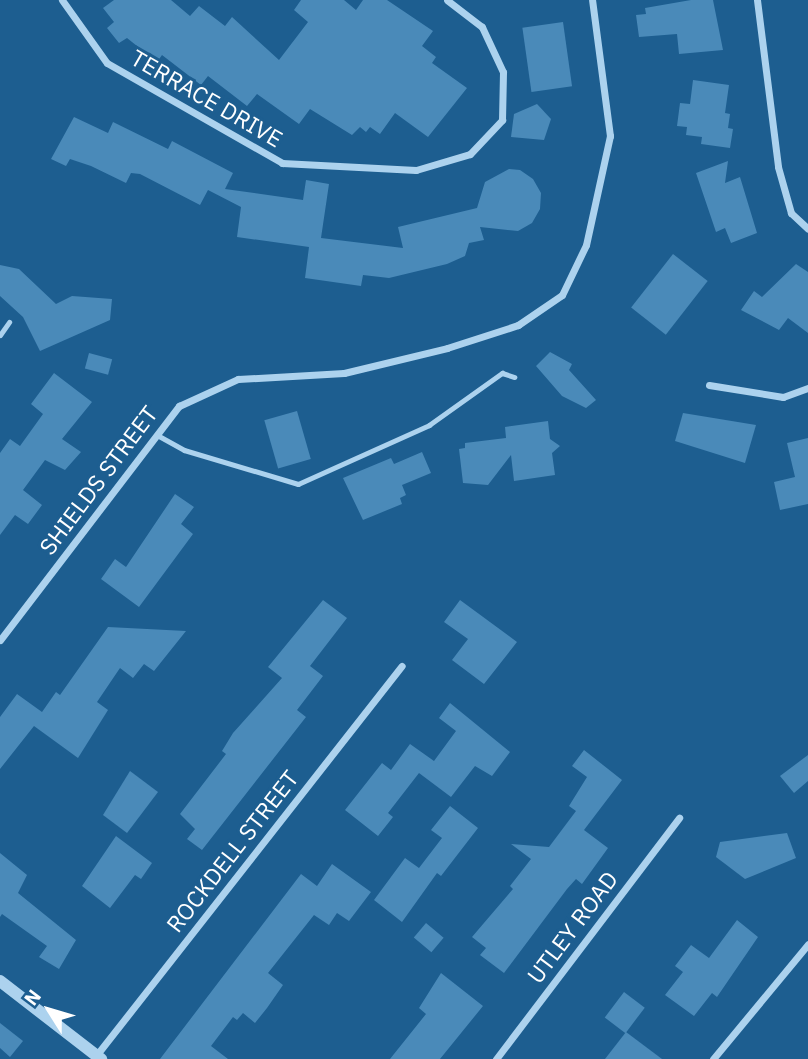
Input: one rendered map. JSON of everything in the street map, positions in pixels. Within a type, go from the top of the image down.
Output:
[{"type":"street","name":"TERRACE DRIVE","points":[[62,0],[107,63],[282,163],[416,170],[470,154],[502,120],[503,72],[482,27],[446,0]]},
{"type":"street","name":"SHIELDS STREET","points":[[0,640],[179,407],[238,379],[344,373],[447,348],[518,325],[562,295],[586,245],[610,136],[592,0]]},
{"type":"street","points":[[757,0],[778,167],[791,213],[808,229]]},
{"type":"street","points":[[709,385],[783,397],[808,388]]},
{"type":"street","name":"ROCKDELL STREET","points":[[97,1058],[401,666]]},
{"type":"street","name":"UTLEY ROAD","points":[[496,1059],[679,818]]},
{"type":"street","points":[[713,1059],[808,944]]},
{"type":"street","points":[[0,981],[97,1058]]},
{"type":"lane","points":[[0,335],[9,322]]},
{"type":"lane","points":[[157,435],[184,450],[298,484],[429,425],[502,373],[514,377]]},
{"type":"building","points":[[114,0],[171,0],[190,16],[199,6],[225,26],[232,17],[279,60],[308,22],[294,10],[301,0],[344,0],[356,10],[363,0],[387,0],[433,31],[422,46],[436,57],[432,63],[467,88],[428,137],[395,113],[380,134],[370,127],[366,132],[360,127],[352,135],[310,109],[299,124],[257,94],[247,106],[208,76],[201,85],[162,55],[157,62],[127,38],[119,43],[107,28],[114,22],[103,8]]},
{"type":"building","points":[[691,0],[713,0],[723,50],[679,54],[677,34],[639,37],[636,15],[646,14],[645,8]]},
{"type":"building","points":[[563,22],[572,86],[531,92],[522,28]]},
{"type":"building","points":[[693,80],[729,85],[725,113],[730,114],[728,128],[733,129],[730,148],[701,144],[702,137],[686,135],[687,127],[677,126],[680,103],[690,104]]},
{"type":"building","points":[[537,104],[551,119],[544,140],[511,137],[514,114]]},
{"type":"building","points":[[74,117],[108,133],[113,122],[168,149],[172,141],[233,173],[225,189],[303,200],[306,180],[329,184],[321,238],[403,248],[398,227],[477,208],[485,182],[509,169],[520,170],[533,179],[541,193],[540,209],[532,223],[518,231],[480,227],[484,240],[469,243],[465,256],[447,264],[389,278],[363,275],[361,286],[305,278],[309,247],[237,237],[241,207],[208,190],[200,205],[140,174],[131,173],[126,183],[70,159],[66,166],[51,159]]},
{"type":"building","points":[[728,161],[725,183],[740,177],[757,233],[731,243],[725,228],[716,232],[696,173]]},
{"type":"building","points":[[673,254],[708,281],[666,335],[631,308]]},
{"type":"building","points":[[796,264],[808,272],[808,333],[788,318],[779,330],[741,310],[754,291],[762,297]]},
{"type":"building","points":[[0,265],[19,269],[56,304],[72,296],[112,299],[110,320],[40,351],[23,317],[0,296]]},
{"type":"building","points":[[550,352],[572,364],[569,370],[596,400],[586,408],[562,396],[536,366]]},
{"type":"building","points":[[89,353],[112,359],[108,375],[85,368]]},
{"type":"building","points":[[54,373],[92,402],[62,439],[81,452],[65,470],[45,460],[23,490],[42,505],[28,524],[15,515],[0,535],[0,453],[10,439],[20,446],[43,414],[31,404]]},
{"type":"building","points":[[297,411],[311,459],[278,468],[264,420]]},
{"type":"building","points":[[683,413],[756,425],[745,463],[675,441]]},
{"type":"building","points":[[548,421],[550,439],[560,446],[552,453],[555,475],[514,481],[511,455],[488,485],[463,483],[459,449],[465,448],[465,443],[506,438],[505,427]]},
{"type":"building","points":[[808,438],[808,504],[780,510],[774,482],[795,477],[787,443]]},
{"type":"building","points":[[422,452],[431,473],[402,485],[406,495],[400,498],[402,504],[363,520],[343,478],[391,458],[394,464]]},
{"type":"building","points":[[175,494],[194,507],[181,524],[193,534],[139,607],[101,579],[115,559],[126,567]]},
{"type":"building","points":[[323,600],[347,618],[310,666],[323,676],[297,710],[306,717],[202,850],[187,839],[195,829],[180,814],[226,754],[222,751],[233,733],[282,678],[268,667]]},
{"type":"building","points":[[460,600],[517,642],[484,684],[452,660],[468,639],[444,622]]},
{"type":"building","points":[[108,627],[186,631],[154,671],[144,664],[133,678],[120,668],[97,702],[108,710],[78,758],[34,726],[0,769],[0,717],[17,694],[42,712],[56,692],[60,695]]},
{"type":"building","points":[[450,703],[510,752],[492,776],[475,766],[451,797],[419,773],[388,813],[393,817],[378,836],[345,810],[382,763],[391,770],[410,744],[434,761],[456,731],[439,718]]},
{"type":"building","points":[[584,750],[622,780],[584,830],[608,848],[582,884],[576,879],[567,889],[504,973],[480,955],[486,948],[472,937],[513,889],[510,886],[531,859],[511,844],[549,847],[576,811],[569,806],[587,777],[572,766]]},
{"type":"building","points":[[808,755],[808,781],[794,793],[780,776]]},
{"type":"building","points":[[130,771],[158,792],[127,833],[103,815]]},
{"type":"building","points":[[450,806],[478,828],[441,876],[437,873],[402,922],[374,900],[405,858],[419,868],[442,838],[431,830]]},
{"type":"building","points":[[787,833],[796,858],[745,879],[716,857],[720,842]]},
{"type":"building","points":[[116,836],[152,863],[141,879],[135,875],[110,908],[82,886]]},
{"type":"building","points":[[0,853],[27,875],[18,893],[76,940],[59,969],[39,957],[47,946],[2,914],[0,917]]},
{"type":"building","points":[[332,864],[371,892],[349,921],[337,913],[329,925],[314,915],[268,973],[283,985],[267,1008],[255,1023],[243,1013],[237,1020],[233,1017],[211,1046],[228,1059],[160,1059],[301,874],[317,886]]},
{"type":"building","points":[[737,920],[758,937],[717,997],[712,993],[694,1016],[665,995],[683,972],[675,966],[691,945],[709,958]]},
{"type":"building","points":[[426,923],[444,938],[431,952],[414,938]]},
{"type":"building","points":[[441,973],[483,1006],[440,1059],[390,1059],[426,1014],[419,1008]]},
{"type":"building","points":[[624,992],[645,1008],[626,1033],[605,1018]]},
{"type":"building","points":[[0,1023],[23,1041],[10,1057],[0,1048]]},
{"type":"building","points":[[626,1032],[662,1059],[605,1059]]}]
